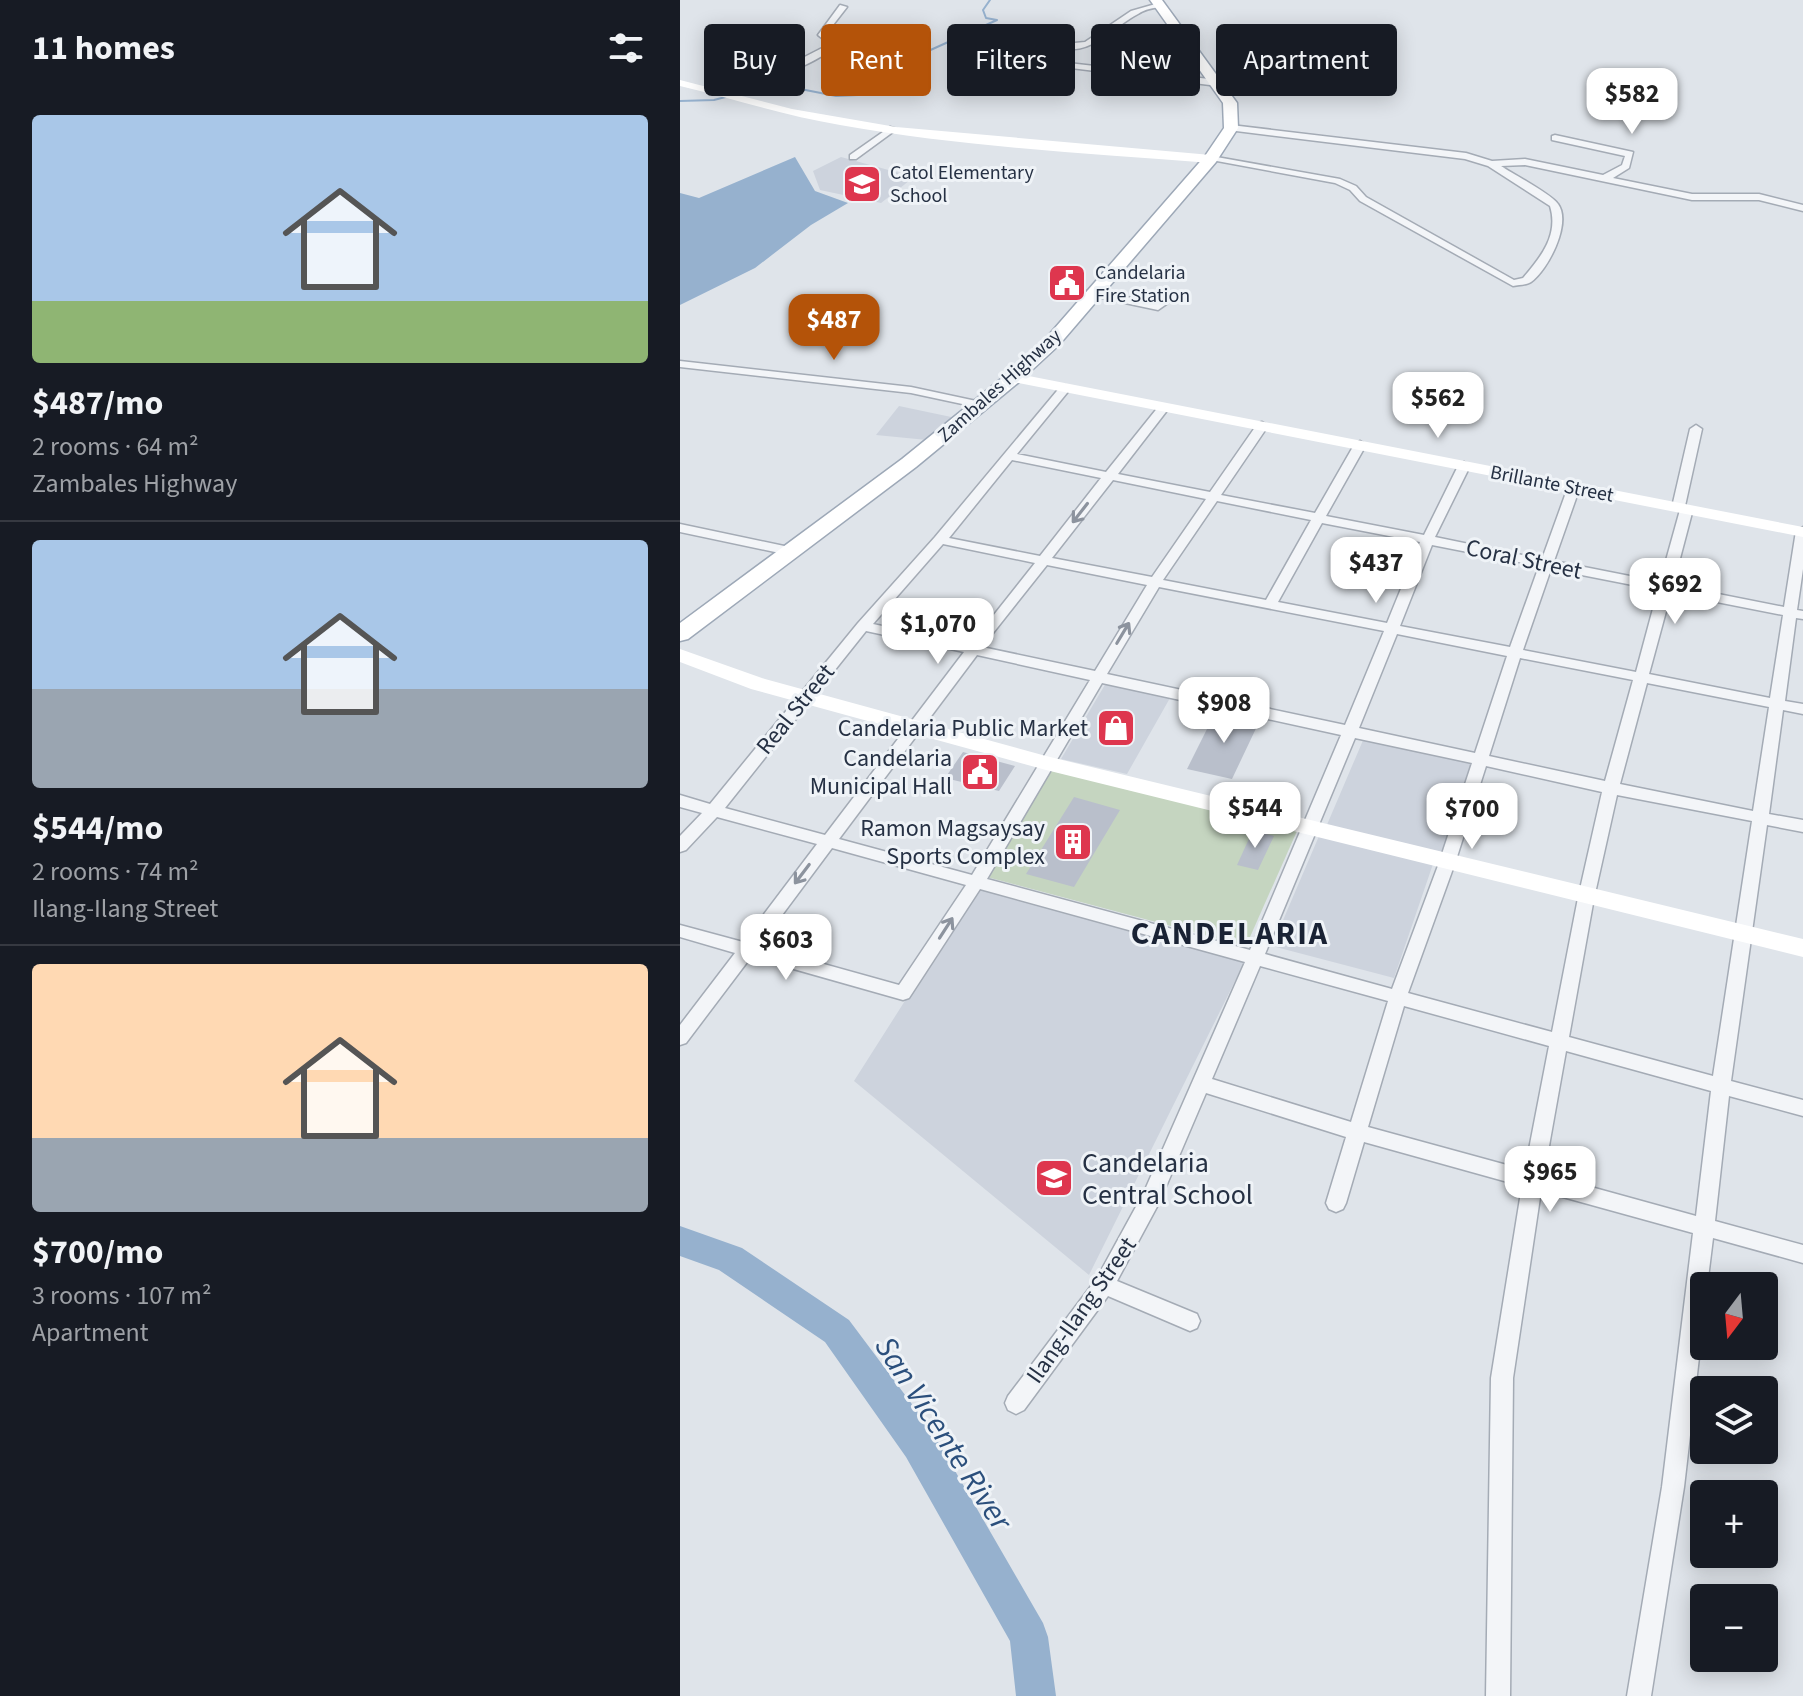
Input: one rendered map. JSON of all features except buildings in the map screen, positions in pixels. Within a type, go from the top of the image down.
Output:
[{"type":"main road","points":[[1158,2],[1216,80]]},
{"type":"main road","points":[[1226,96],[1230,103],[1231,128]]},
{"type":"main road","name":"Zambales Highway","points":[[680,634],[1013,378],[1053,341],[1091,293],[1211,159],[1231,128]]},
{"type":"street","points":[[1075,45],[1093,44],[1143,7],[1158,2]]},
{"type":"street","points":[[805,60],[833,43],[822,36],[843,7]]},
{"type":"street","points":[[1075,66],[1216,83]]},
{"type":"street","points":[[680,83],[704,88]]},
{"type":"street","points":[[733,96],[792,113],[893,129],[1007,144],[1211,159],[1293,171],[1348,185],[1377,208],[1500,278],[1519,283],[1534,272],[1551,246],[1559,223],[1557,212],[1548,199],[1491,164]]},
{"type":"street","points":[[1231,128],[1417,148],[1491,164],[1525,162],[1692,197],[1759,197],[1803,208]]},
{"type":"street","points":[[853,157],[893,129]]},
{"type":"street","points":[[1555,138],[1630,154],[1626,166],[1605,178]]},
{"type":"street","points":[[1091,293],[1158,307],[1173,296]]},
{"type":"street","points":[[680,364],[911,390],[981,405]]},
{"type":"street","name":"Brillante Street","points":[[1013,378],[1802,532]]},
{"type":"street","name":"Real Street","points":[[680,846],[714,810],[863,626],[940,540],[1065,388]]},
{"type":"street","points":[[680,1038],[826,843],[917,729],[973,650],[1163,408]]},
{"type":"street","points":[[680,931],[903,993],[977,881],[1155,582],[1262,426]]},
{"type":"street","points":[[1498,1696],[1502,1378],[1533,1180],[1586,898],[1611,788],[1665,588],[1696,429]]},
{"type":"street","points":[[1270,604],[1360,445]]},
{"type":"street","name":"Coral Street","points":[[1009,456],[1797,614]]},
{"type":"street","name":"Ilang-Ilang Street","points":[[1016,1403],[1104,1285],[1152,1197],[1311,828],[1428,539],[1464,466]]},
{"type":"street","points":[[1336,1203],[1398,996],[1447,863],[1515,652],[1574,487]]},
{"type":"street","points":[[680,528],[789,551]]},
{"type":"street","points":[[1639,1696],[1673,1487],[1741,934],[1776,704],[1797,614],[1802,532]]},
{"type":"street","points":[[940,540],[1803,709]]},
{"type":"street","points":[[863,626],[1479,760],[1803,826]]},
{"type":"street","points":[[680,655],[804,697],[1046,763],[1586,898],[1803,948]]},
{"type":"street","points":[[680,801],[1803,1108]]},
{"type":"street","points":[[1199,1083],[1357,1132],[1706,1230],[1803,1254]]},
{"type":"street","points":[[1104,1285],[1190,1321]]},
{"type":"shaded area","name":"Catol Elementary School","points":[[841,157],[914,177],[881,203],[820,190],[813,171]]},
{"type":"shaded area","points":[[899,406],[956,418],[927,440],[876,435]]},
{"type":"shaded area","name":"Candelaria Public Market","points":[[1106,683],[1170,698],[1127,774],[1061,759]]},
{"type":"shaded area","points":[[1364,738],[1478,764],[1447,857],[1326,827]]},
{"type":"shaded area","points":[[1319,836],[1433,864],[1394,978],[1272,946]]},
{"type":"shaded area","name":"Candelaria Central School","points":[[976,889],[1245,961],[1089,1275],[854,1081]]},
{"type":"green space","points":[[1049,770],[1297,831],[1246,946],[983,876]]},
{"type":"water","points":[[795,157],[815,191],[848,203],[811,225],[755,268],[680,305],[680,193],[699,198]]},
{"type":"waterway","points":[[680,101],[714,100],[775,84],[836,96],[858,95],[915,57],[997,20],[986,18],[983,10],[990,0]]},
{"type":"waterway","name":"San Vicente River","points":[[680,1241],[730,1259],[837,1331],[919,1444],[1029,1637],[1036,1696]]},
{"type":"place","name":"Catol Elementary School","points":[[862,184]]},
{"type":"place","name":"Candelaria Fire Station","points":[[1067,283]]},
{"type":"place","name":"Candelaria Public Market","points":[[1116,728]]},
{"type":"place","name":"Candelaria Municipal Hall","points":[[980,772]]},
{"type":"place","name":"Ramon Magsaysay Sports Complex","points":[[1073,842]]},
{"type":"place","name":"Candelaria Central School","points":[[1054,1178]]},
{"type":"district","name":"CANDELARIA","points":[[1230,933]]}]
